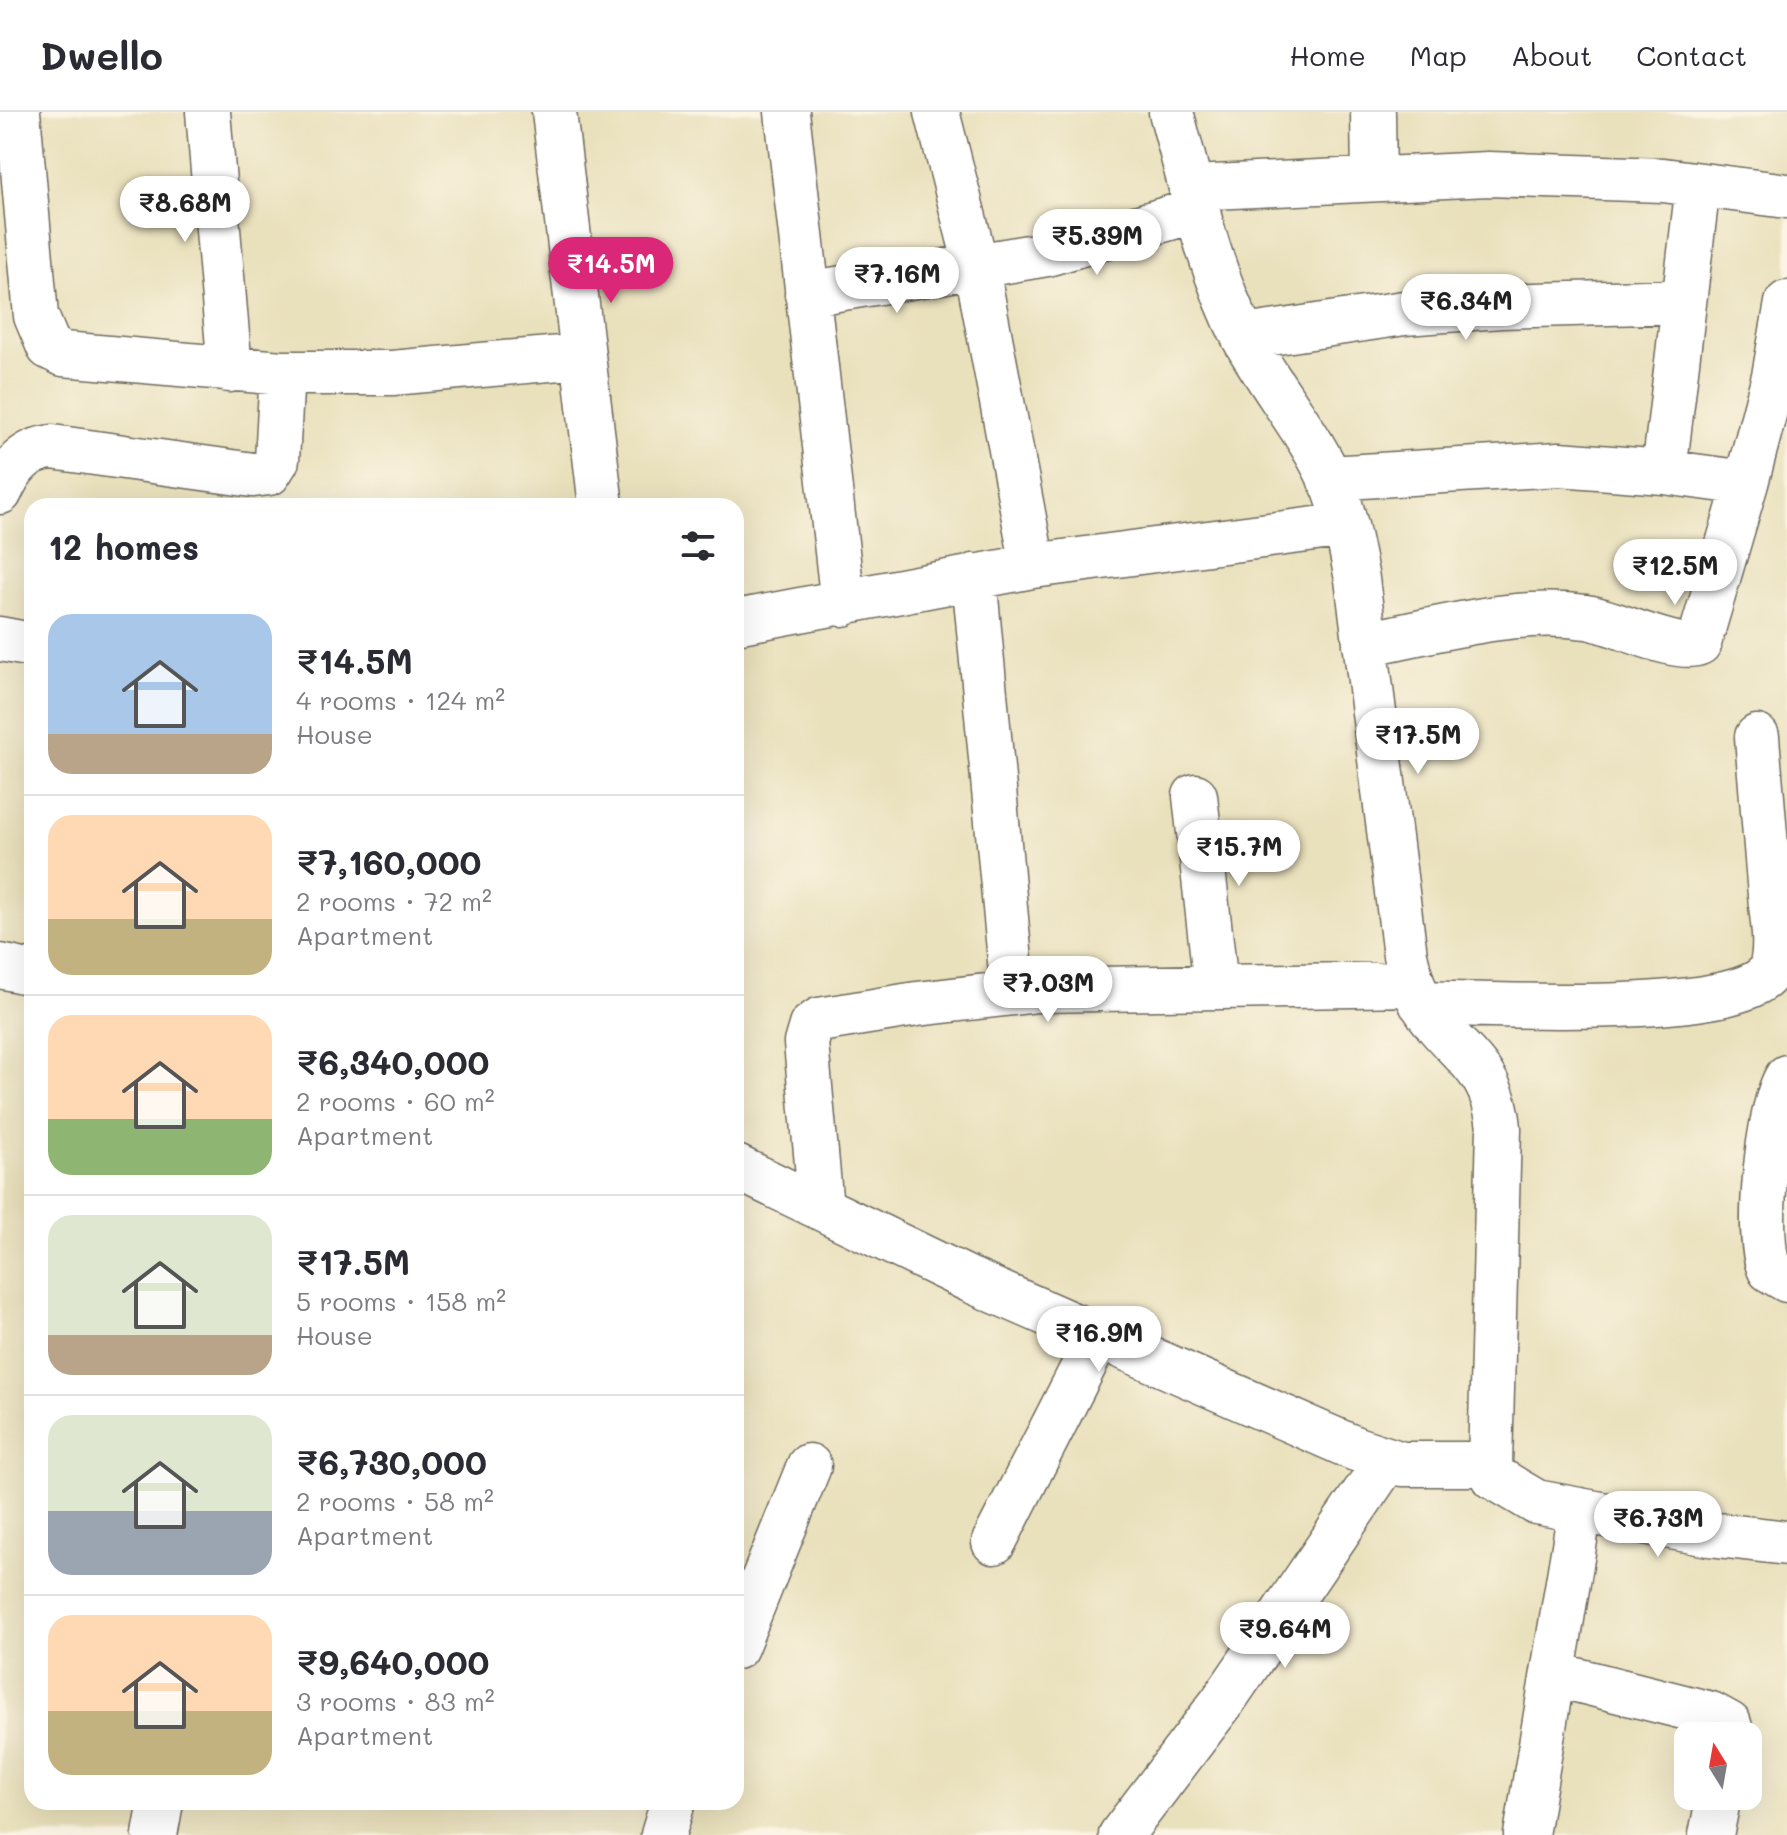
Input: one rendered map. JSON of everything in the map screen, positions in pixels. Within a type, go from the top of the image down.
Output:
[{"type":"street","points":[[18,112],[12,182],[36,316],[49,347],[76,356],[282,373],[392,373],[583,356]]},
{"type":"street","points":[[208,112],[230,370]]},
{"type":"street","points":[[554,112],[600,498]]},
{"type":"street","points":[[787,112],[843,604]]},
{"type":"street","points":[[937,112],[977,269],[1033,566]]},
{"type":"street","points":[[1171,112],[1194,199],[1244,337],[1329,478],[1346,525],[1365,644],[1405,955],[1417,994],[1490,1084],[1497,1110],[1509,1484]]},
{"type":"street","points":[[1373,112],[1374,179]]},
{"type":"street","points":[[807,294],[977,269],[1092,243],[1194,199],[1374,179],[1488,174],[1634,178],[1787,196]]},
{"type":"street","points":[[1664,472],[1698,185]]},
{"type":"street","points":[[1244,337],[1404,313],[1500,306],[1684,301]]},
{"type":"street","points":[[1365,644],[1520,615],[1554,614],[1592,617],[1695,645],[1704,636],[1746,483],[1774,376],[1787,303]]},
{"type":"street","points":[[0,492],[16,464],[27,453],[52,447],[253,475],[269,473],[277,460],[282,373]]},
{"type":"street","points":[[1329,478],[1509,465],[1664,472],[1746,483]]},
{"type":"street","points":[[744,621],[1033,566],[1346,525]]},
{"type":"street","points":[[974,576],[1013,993]]},
{"type":"street","points":[[0,639],[24,644]]},
{"type":"street","points":[[821,1208],[806,1043],[811,1026],[836,1015],[1013,993],[1216,987],[1623,1006],[1669,1003],[1738,990],[1760,982],[1772,967],[1779,912],[1757,737]]},
{"type":"street","points":[[1195,796],[1216,987]]},
{"type":"street","points":[[0,966],[24,971]]},
{"type":"street","points":[[1771,1255],[1775,1104],[1787,1077]]},
{"type":"street","points":[[744,1171],[970,1280],[1387,1460],[1509,1484],[1580,1510],[1709,1534],[1787,1543]]},
{"type":"street","points":[[994,1542],[1099,1336]]},
{"type":"street","points":[[1121,1835],[1223,1701],[1387,1460]]},
{"type":"street","points":[[744,1627],[809,1466]]},
{"type":"street","points":[[1526,1835],[1580,1510]]},
{"type":"street","points":[[1553,1674],[1722,1717],[1727,1722]]},
{"type":"street","points":[[155,1835],[160,1810]]},
{"type":"street","points":[[1711,1835],[1716,1810]]}]
